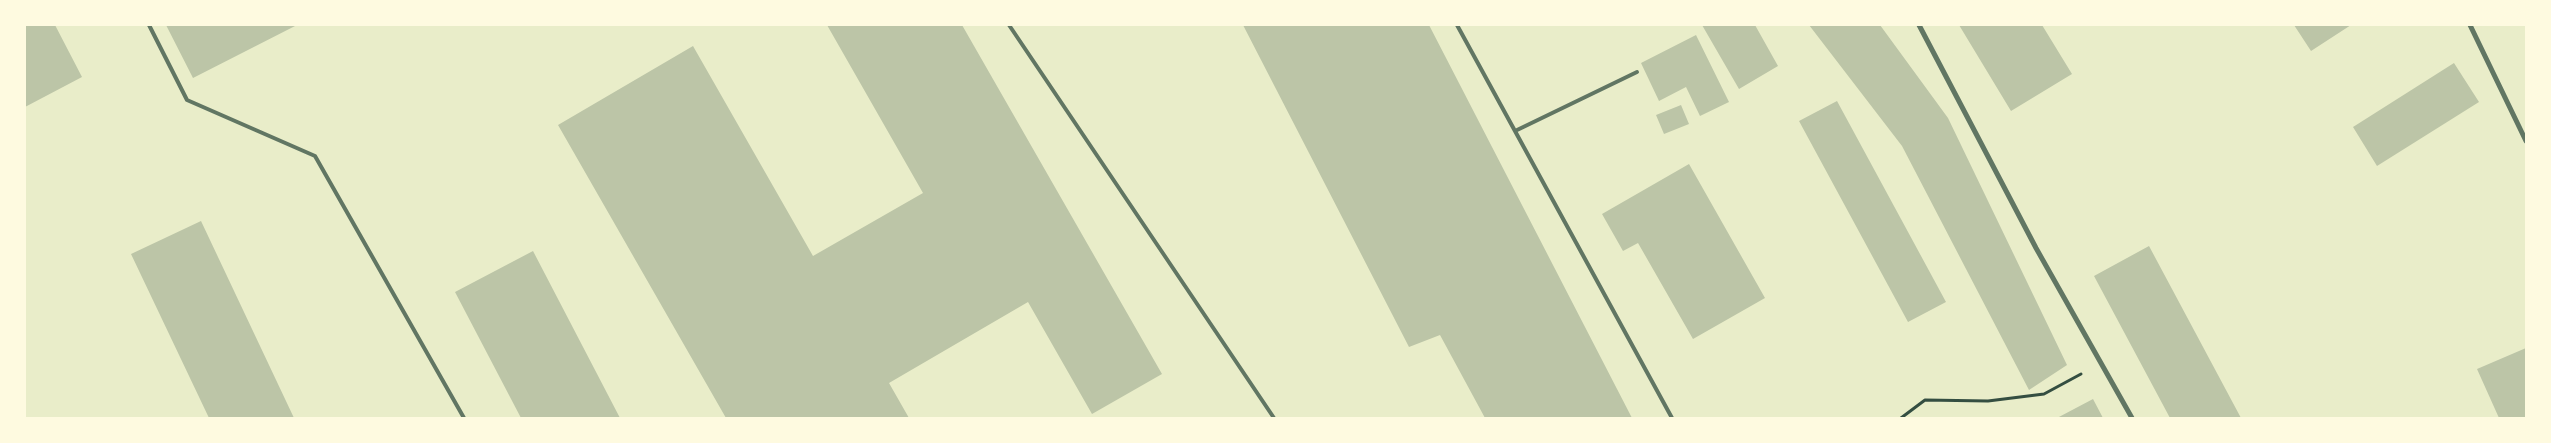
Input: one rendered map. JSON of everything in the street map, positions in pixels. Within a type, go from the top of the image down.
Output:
[{"type":"street","points":[[1919,25],[2036,248],[2132,418]]},
{"type":"street","points":[[2470,25],[2526,140]]},
{"type":"lane","points":[[149,25],[187,100],[315,156],[464,418]]},
{"type":"lane","points":[[1009,25],[1274,418]]},
{"type":"lane","points":[[1457,25],[1672,418]]},
{"type":"lane","points":[[1515,131],[1637,72]]},
{"type":"path","points":[[1901,418],[1926,400],[1988,401],[2044,394],[2101,363]]},
{"type":"building","points":[[25,25],[55,25],[82,77],[25,107]]},
{"type":"building","points":[[166,25],[297,25],[193,78]]},
{"type":"building","points":[[827,25],[962,25],[1162,374],[1092,414],[1028,302],[889,383],[909,418],[726,418],[558,125],[693,46],[813,256],[923,193]]},
{"type":"building","points":[[1243,25],[1429,25],[1632,418],[1485,418],[1440,335],[1409,347]]},
{"type":"building","points":[[1702,25],[1755,25],[1778,66],[1739,89]]},
{"type":"building","points":[[1809,25],[1880,25],[1948,118],[2067,365],[2029,390],[1902,146]]},
{"type":"building","points":[[1959,25],[2042,25],[2072,74],[2011,111]]},
{"type":"building","points":[[2294,25],[2351,25],[2311,51]]},
{"type":"building","points":[[1696,35],[1729,102],[1700,116],[1686,87],[1659,101],[1641,63]]},
{"type":"building","points":[[2454,63],[2479,102],[2377,166],[2353,127]]},
{"type":"building","points":[[1837,101],[1946,302],[1908,322],[1799,121]]},
{"type":"building","points":[[1681,105],[1689,124],[1664,134],[1656,115]]},
{"type":"building","points":[[1689,164],[1765,298],[1693,339],[1638,243],[1623,251],[1602,214]]},
{"type":"building","points":[[201,221],[294,418],[209,418],[131,254]]},
{"type":"building","points":[[2149,246],[2241,418],[2170,418],[2094,276]]},
{"type":"building","points":[[533,251],[620,418],[521,418],[455,292]]},
{"type":"building","points":[[2526,348],[2526,418],[2499,418],[2477,369]]},
{"type":"building","points":[[2093,399],[2103,418],[2057,418]]}]
